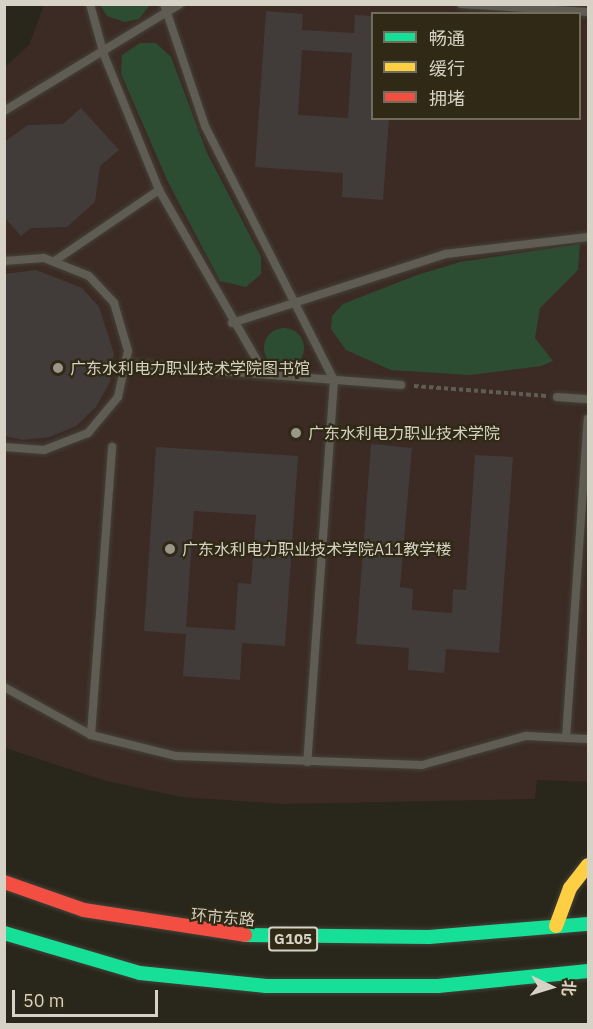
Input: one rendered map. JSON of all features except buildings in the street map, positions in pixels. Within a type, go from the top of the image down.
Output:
[{"type":"highway","points":[[556,926],[570,888],[588,866]]},
{"type":"highway","name":"环市东路","points":[[4,882],[84,910],[234,935],[420,937],[588,924]]},
{"type":"highway","points":[[4,933],[140,973],[266,986],[438,986],[588,971]]},
{"type":"lane","points":[[90,4],[104,55],[159,190],[232,323],[265,374]]},
{"type":"lane","points":[[164,4],[205,126],[334,380],[307,762]]},
{"type":"lane","points":[[4,111],[104,55],[167,16],[180,4]]},
{"type":"lane","points":[[461,4],[588,12]]},
{"type":"lane","points":[[56,260],[159,190]]},
{"type":"lane","points":[[232,323],[293,301],[445,255],[588,237]]},
{"type":"lane","points":[[4,447],[44,450],[88,433],[113,407],[128,364],[124,326],[114,303],[90,276],[56,260],[5,260]]},
{"type":"lane","points":[[128,364],[401,385]]},
{"type":"lane","points":[[557,397],[588,399]]},
{"type":"lane","points":[[566,738],[588,419]]},
{"type":"lane","points":[[91,735],[112,447]]},
{"type":"lane","points":[[4,687],[91,735],[176,756],[422,765],[526,736],[588,740]]},
{"type":"path","points":[[401,385],[557,397]]},
{"type":"shaded area","name":"广东水利电力职业技术学院","points":[[44,5],[588,5],[588,782],[537,780],[535,799],[283,804],[182,797],[106,781],[5,748],[4,68],[29,45]]},
{"type":"green space","points":[[100,5],[150,5],[139,19],[125,22],[107,16]]},
{"type":"green space","points":[[140,43],[156,43],[171,57],[207,153],[261,257],[261,274],[246,287],[220,281],[168,182],[121,74],[122,55]]},
{"type":"green space","points":[[580,244],[578,270],[540,308],[535,338],[553,361],[541,366],[470,375],[391,370],[346,350],[331,329],[332,316],[343,304],[417,275],[460,262]]},
{"type":"green space","points":[[284,328],[298,334],[304,348],[298,362],[284,368],[270,362],[264,348],[270,334]]},
{"type":"traffic: fast","points":[[245,935],[429,937],[588,924]]},
{"type":"traffic: fast","points":[[4,933],[140,973],[266,986],[438,986],[588,971]]},
{"type":"traffic: slow","points":[[556,926],[570,888],[588,865]]},
{"type":"traffic: jam","points":[[4,882],[84,910],[245,935]]},
{"type":"place","name":"广东水利电力职业技术学院图书馆","points":[[58,368]]},
{"type":"place","name":"广东水利电力职业技术学院","points":[[296,433]]},
{"type":"place","name":"广东水利电力职业技术学院A11教学楼","points":[[170,549]]}]
